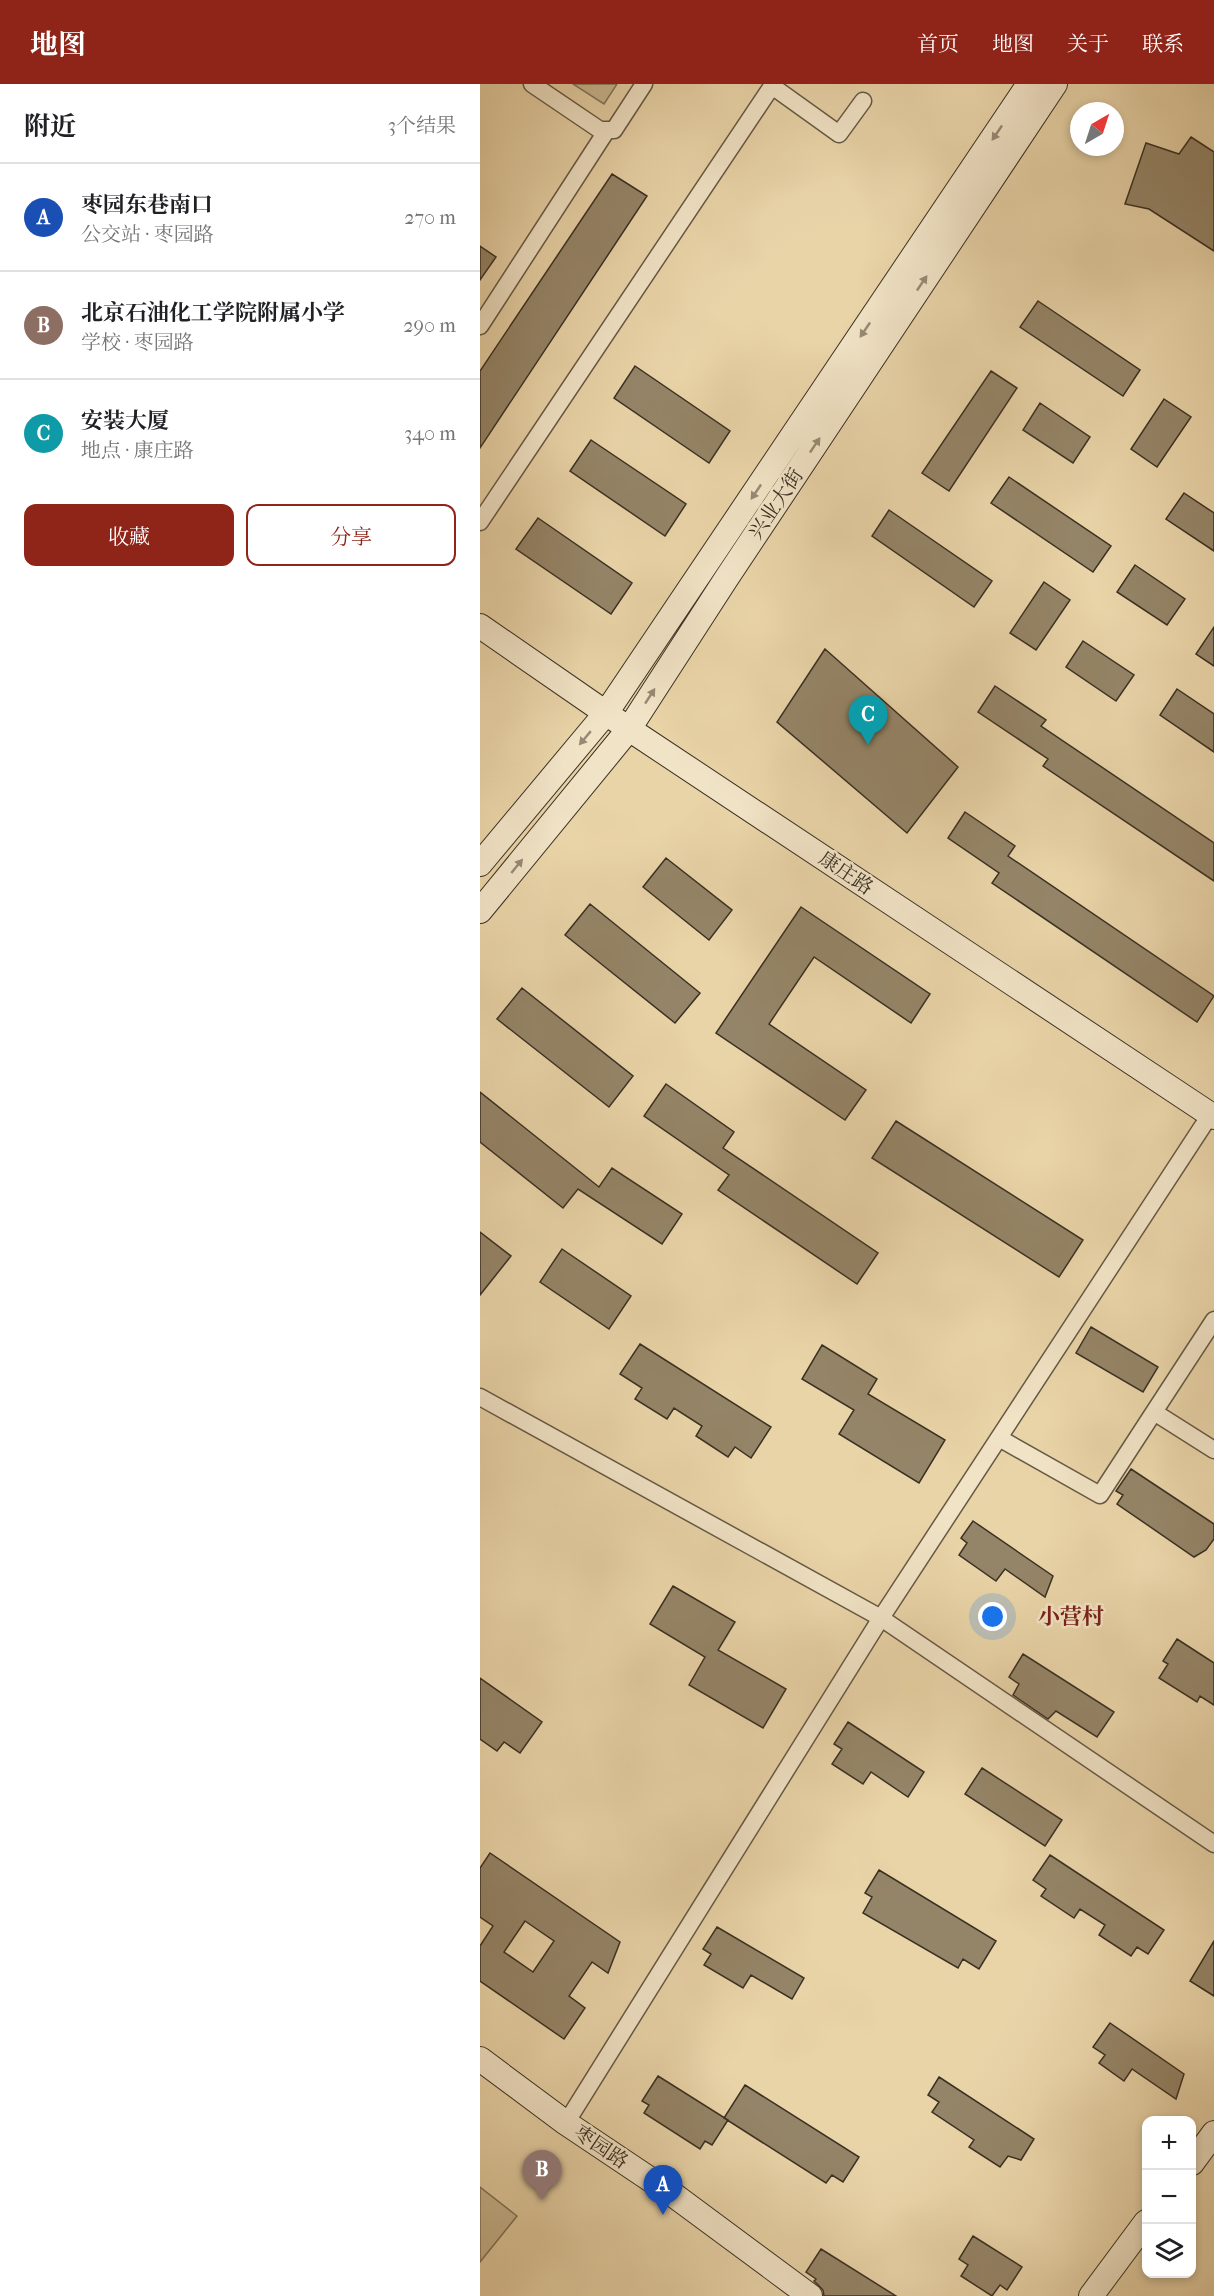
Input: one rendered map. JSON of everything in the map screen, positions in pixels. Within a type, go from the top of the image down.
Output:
[{"type":"main road","name":"兴业大街","points":[[480,864],[606,713],[1029,84]]},
{"type":"main road","name":"兴业大街","points":[[480,911],[629,729],[732,569],[1055,84]]},
{"type":"main road","name":"康庄路","points":[[480,626],[629,729],[1212,1116]]},
{"type":"main road","name":"枣园路","points":[[480,2059],[566,2123],[675,2196],[810,2296]]},
{"type":"main road","points":[[1196,2156],[1214,2133]]},
{"type":"main road","points":[[1091,2296],[1145,2224]]},
{"type":"street","points":[[532,84],[600,130],[614,130],[644,84]]},
{"type":"street","points":[[480,522],[772,86],[839,134],[863,101]]},
{"type":"street","points":[[480,326],[607,130]]},
{"type":"street","points":[[566,2123],[881,1618],[1212,1116]]},
{"type":"street","points":[[999,1438],[1100,1495],[1214,1320]]},
{"type":"street","points":[[480,1397],[881,1618],[1214,1844]]},
{"type":"street","points":[[1154,1412],[1214,1450]]},
{"type":"shaded area","points":[[573,84],[617,84],[604,104]]},
{"type":"shaded area","points":[[480,2187],[517,2216],[480,2262]]},
{"type":"building","points":[[1191,137],[1214,152],[1214,251],[1149,209],[1125,204],[1146,143],[1179,154]]},
{"type":"building","points":[[612,174],[647,196],[480,448],[480,371]]},
{"type":"building","points":[[480,246],[496,257],[480,280]]},
{"type":"building","points":[[1038,301],[1140,370],[1123,396],[1020,327]]},
{"type":"building","points":[[635,366],[730,431],[709,463],[614,398]]},
{"type":"building","points":[[991,371],[1017,388],[949,491],[922,473]]},
{"type":"building","points":[[1164,399],[1191,417],[1157,467],[1131,449]]},
{"type":"building","points":[[1040,403],[1090,437],[1073,463],[1023,430]]},
{"type":"building","points":[[591,440],[686,504],[665,536],[570,471]]},
{"type":"building","points":[[1009,477],[1111,546],[1093,572],[991,503]]},
{"type":"building","points":[[1184,493],[1214,513],[1214,551],[1166,519]]},
{"type":"building","points":[[889,510],[992,581],[974,607],[872,536]]},
{"type":"building","points":[[538,518],[632,583],[611,614],[516,549]]},
{"type":"building","points":[[1135,565],[1185,599],[1167,625],[1117,592]]},
{"type":"building","points":[[1044,582],[1070,600],[1036,650],[1010,633]]},
{"type":"building","points":[[1214,627],[1214,666],[1196,654]]},
{"type":"building","points":[[1083,641],[1134,675],[1116,701],[1066,667]]},
{"type":"building","points":[[825,649],[958,767],[907,833],[777,722]]},
{"type":"building","points":[[995,686],[1046,720],[1041,726],[1214,843],[1214,881],[1043,766],[1048,759],[978,712]]},
{"type":"building","points":[[1177,689],[1214,714],[1214,752],[1160,715]]},
{"type":"building","points":[[965,812],[1015,846],[1008,856],[1214,996],[1197,1022],[992,883],[999,873],[948,838]]},
{"type":"building","points":[[666,858],[732,910],[709,940],[643,887]]},
{"type":"building","points":[[590,904],[700,993],[675,1023],[565,935]]},
{"type":"building","points":[[801,907],[930,994],[911,1023],[814,957],[769,1024],[866,1090],[845,1120],[716,1033]]},
{"type":"building","points":[[522,988],[633,1076],[609,1107],[497,1019]]},
{"type":"building","points":[[666,1084],[734,1132],[723,1148],[878,1253],[857,1284],[718,1190],[729,1175],[644,1116]]},
{"type":"building","points":[[480,1092],[599,1187],[612,1168],[682,1214],[662,1244],[578,1189],[563,1208],[480,1142]]},
{"type":"building","points":[[896,1121],[1083,1240],[1059,1277],[872,1158]]},
{"type":"building","points":[[480,1232],[511,1256],[480,1295]]},
{"type":"building","points":[[562,1249],[631,1296],[609,1329],[540,1282]]},
{"type":"building","points":[[1091,1327],[1158,1367],[1143,1392],[1076,1353]]},
{"type":"building","points":[[640,1344],[771,1427],[751,1458],[735,1447],[728,1457],[696,1436],[702,1426],[674,1408],[667,1419],[635,1399],[642,1388],[620,1374]]},
{"type":"building","points":[[822,1345],[877,1379],[868,1394],[945,1440],[919,1483],[839,1434],[854,1410],[802,1379]]},
{"type":"building","points":[[1131,1469],[1214,1524],[1214,1539],[1206,1550],[1194,1557],[1117,1504],[1123,1495],[1116,1491]]},
{"type":"building","points":[[973,1521],[1053,1576],[1045,1597],[1005,1569],[996,1581],[959,1555],[967,1543],[961,1538]]},
{"type":"building","points":[[673,1586],[735,1622],[718,1650],[786,1689],[763,1728],[689,1685],[705,1657],[650,1624]]},
{"type":"building","points":[[1177,1639],[1214,1663],[1214,1705],[1200,1696],[1197,1702],[1159,1678],[1168,1664],[1163,1661]]},
{"type":"building","points":[[1023,1654],[1114,1712],[1097,1737],[1056,1711],[1048,1719],[1013,1695],[1019,1684],[1009,1677]]},
{"type":"building","points":[[480,1678],[542,1722],[520,1753],[504,1742],[497,1751],[480,1739]]},
{"type":"building","points":[[848,1722],[924,1772],[908,1797],[871,1772],[863,1784],[832,1764],[842,1749],[834,1744]]},
{"type":"building","points":[[982,1768],[1062,1820],[1045,1846],[965,1794]]},
{"type":"building","points":[[490,1853],[620,1942],[608,1973],[592,1962],[569,1996],[585,2008],[564,2039],[480,1981],[480,1946],[493,1926],[480,1917],[480,1868]],"holes":[[[525,1921],[554,1941],[533,1972],[504,1952]]]},
{"type":"building","points":[[1050,1855],[1164,1930],[1148,1954],[1137,1947],[1131,1956],[1099,1935],[1105,1925],[1080,1909],[1074,1918],[1041,1896],[1046,1889],[1033,1880]]},
{"type":"building","points":[[879,1870],[996,1941],[979,1969],[963,1959],[958,1968],[863,1913],[872,1897],[865,1893]]},
{"type":"building","points":[[717,1927],[804,1978],[792,1999],[751,1975],[743,1988],[704,1965],[711,1954],[703,1949]]},
{"type":"building","points":[[1214,1941],[1214,1996],[1190,1981]]},
{"type":"building","points":[[1110,2023],[1184,2074],[1176,2099],[1132,2069],[1124,2081],[1099,2063],[1105,2055],[1093,2047]]},
{"type":"building","points":[[658,2076],[728,2120],[712,2145],[705,2141],[700,2149],[644,2113],[649,2105],[642,2101]]},
{"type":"building","points":[[939,2077],[1034,2139],[1021,2160],[1008,2156],[1000,2167],[969,2147],[974,2140],[932,2112],[939,2102],[928,2095]]},
{"type":"building","points":[[745,2085],[859,2157],[843,2182],[832,2175],[826,2183],[724,2118]]},
{"type":"building","points":[[973,2236],[1022,2267],[1007,2290],[1000,2285],[992,2296],[961,2276],[968,2265],[959,2259]]},
{"type":"building","points":[[821,2249],[896,2296],[824,2296],[823,2290],[814,2281],[816,2279],[806,2272]]},
{"type":"place","name":"安装大厦","points":[[868,745]]},
{"type":"place","name":"北京石油化工学院附属小学","points":[[542,2200]]},
{"type":"place","name":"枣园东巷南口","points":[[663,2215]]},
{"type":"district","name":"小营村","points":[[1071,1617]]}]
